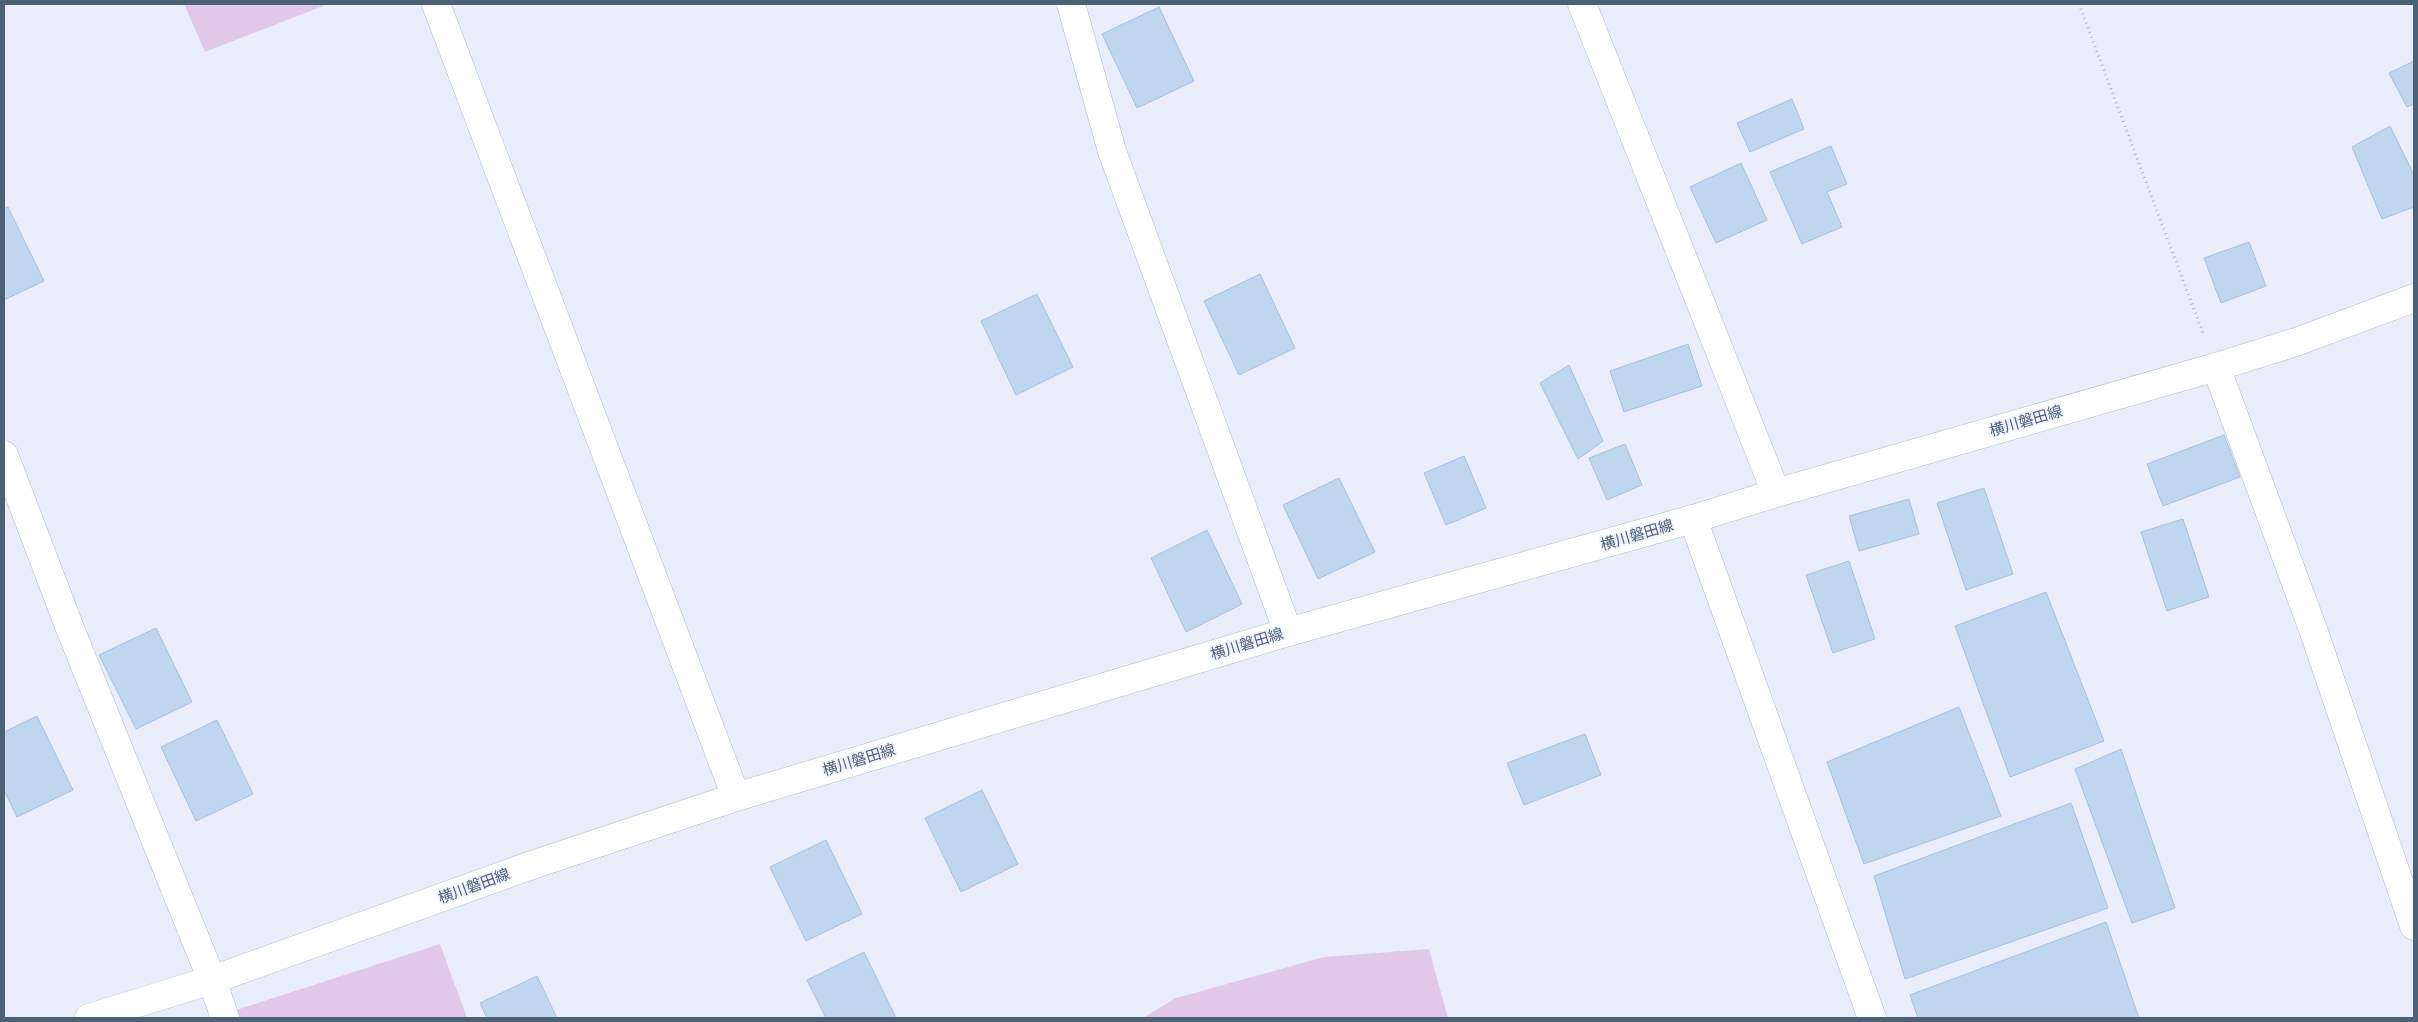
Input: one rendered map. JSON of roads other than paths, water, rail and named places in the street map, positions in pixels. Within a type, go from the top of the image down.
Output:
[{"type":"street","points":[[436,4],[736,797]]},
{"type":"street","points":[[1070,4],[1112,151],[1288,632]]},
{"type":"street","points":[[1582,4],[1776,493]]},
{"type":"street","name":"横川磐田線","points":[[89,1018],[212,980],[532,865],[736,797],[1288,632],[1693,520],[1776,493],[2216,367],[2296,342],[2414,298]]},
{"type":"street","points":[[2216,367],[2314,632],[2414,926]]},
{"type":"street","points":[[4,455],[71,631],[212,980],[225,1018]]},
{"type":"street","points":[[1693,520],[1872,1018]]}]
